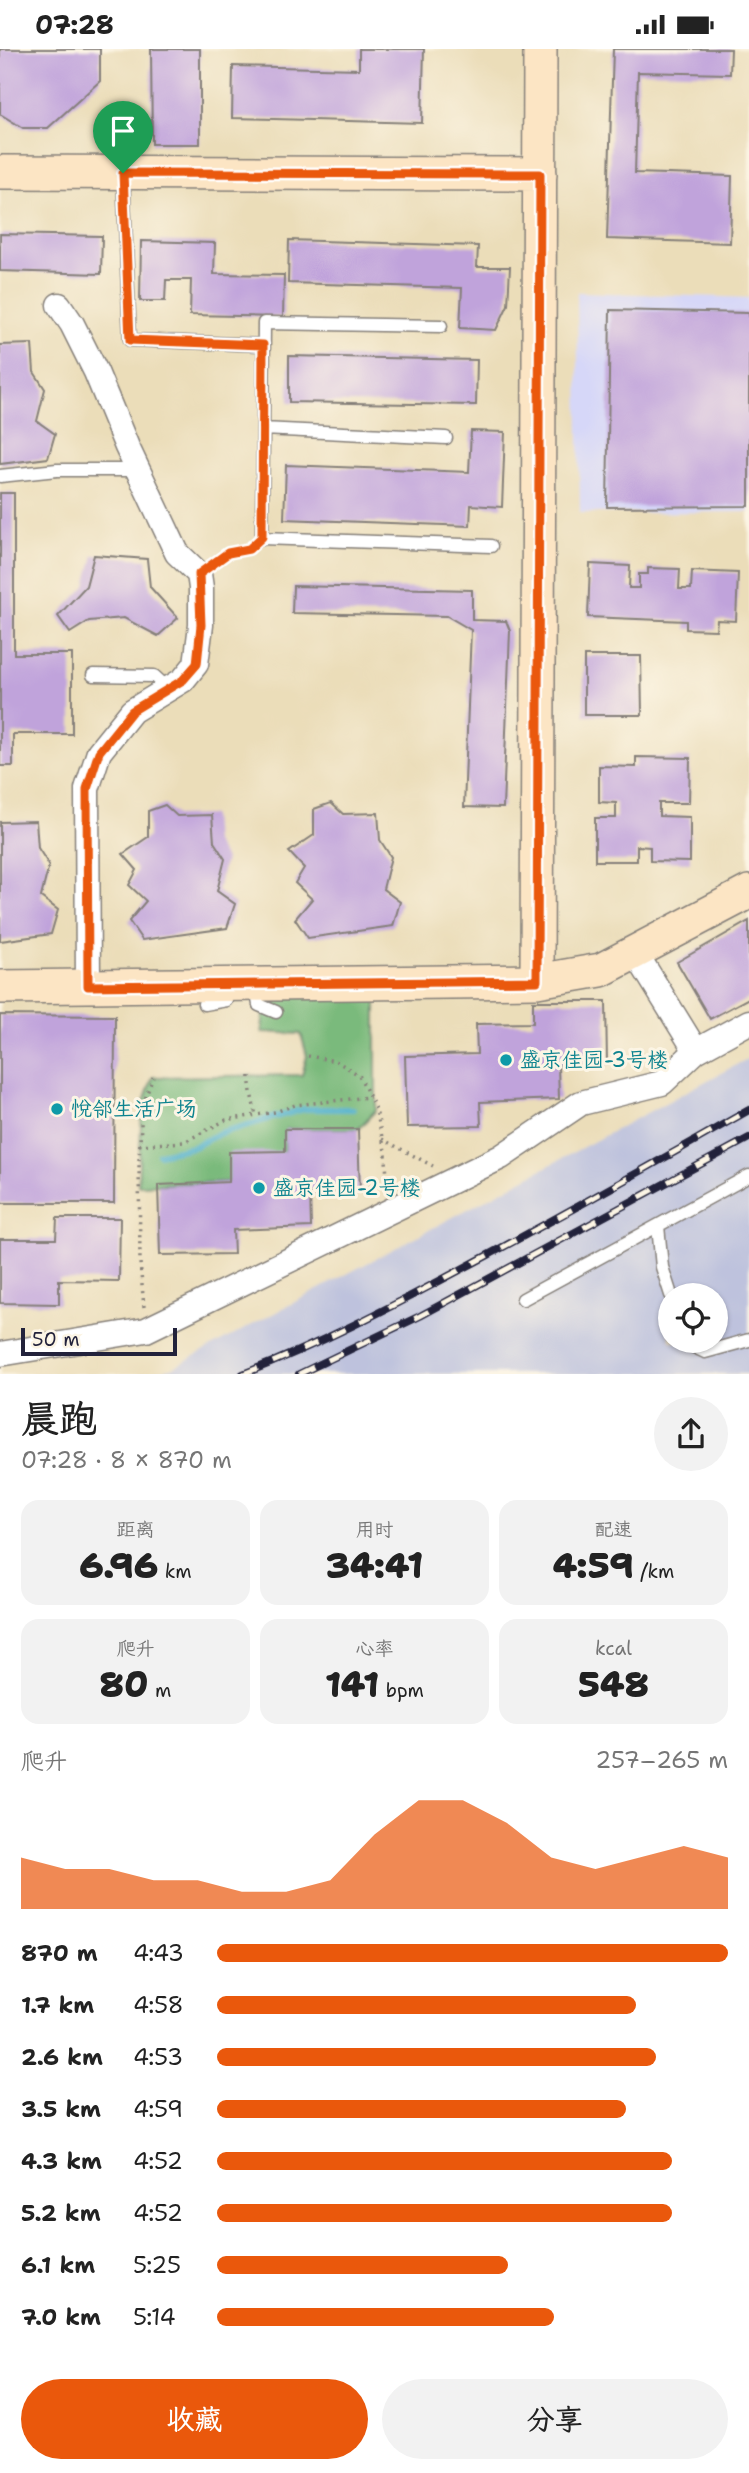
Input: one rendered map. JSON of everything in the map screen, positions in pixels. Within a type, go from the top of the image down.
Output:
[{"type":"street","points":[[537,981],[540,49]]},
{"type":"street","points":[[0,172],[540,174]]},
{"type":"street","points":[[59,305],[72,324],[96,372],[177,553],[199,574],[201,625],[197,664],[183,680],[132,711],[99,752],[87,789],[88,986]]},
{"type":"street","points":[[0,987],[88,986],[229,990],[537,981],[601,970],[749,892]]},
{"type":"street","points":[[635,952],[696,1051]]},
{"type":"street","points":[[0,1354],[146,1330],[501,1157],[581,1103],[662,1083],[696,1051],[749,1022]]},
{"type":"lane","points":[[123,173],[130,340],[263,345]]},
{"type":"lane","points":[[441,326],[264,323],[262,537],[491,547]]},
{"type":"lane","points":[[263,429],[446,438]]},
{"type":"lane","points":[[0,476],[57,470],[138,470]]},
{"type":"lane","points":[[93,675],[154,677],[168,689]]},
{"type":"lane","points":[[229,990],[276,1012]]},
{"type":"lane","points":[[523,1299],[749,1176]]},
{"type":"lane","points":[[658,1226],[662,1267],[667,1283]]},
{"type":"lane","points":[[728,1346],[749,1341]]},
{"type":"path","points":[[199,574],[228,553],[249,549],[262,537]]},
{"type":"path","points":[[307,1056],[336,1061],[359,1075],[376,1110],[386,1155],[388,1211]]},
{"type":"path","points":[[250,1076],[256,1117]]},
{"type":"path","points":[[146,1330],[139,1250],[139,1145],[142,1107],[153,1077]]},
{"type":"path","points":[[139,1145],[184,1142],[226,1120],[256,1117],[295,1105],[370,1097]]},
{"type":"path","points":[[382,1139],[457,1178]]},
{"type":"shaded area","points":[[577,292],[749,298],[749,512],[580,513]]},
{"type":"shaded area","points":[[749,1058],[749,1374],[142,1374],[172,1368]]},
{"type":"green space","points":[[376,983],[376,1110],[358,1129],[286,1129],[285,1151],[229,1182],[138,1185],[142,1107],[153,1077],[302,1075],[307,1056],[301,1034],[262,1032],[266,984]]},
{"type":"building","points":[[0,49],[100,49],[100,81],[48,128],[23,128],[0,114]]},
{"type":"building","points":[[151,49],[200,49],[200,144],[152,144]]},
{"type":"building","points":[[359,49],[424,49],[422,123],[232,118],[233,66],[359,69]]},
{"type":"building","points":[[613,49],[731,49],[730,74],[638,72],[635,173],[732,176],[730,243],[607,239]]},
{"type":"building","points":[[0,234],[102,236],[101,274],[0,271]]},
{"type":"building","points":[[289,240],[478,246],[477,267],[510,267],[508,305],[496,330],[460,328],[462,288],[288,283]]},
{"type":"building","points":[[141,241],[215,243],[214,274],[284,275],[283,317],[190,315],[191,280],[166,280],[165,301],[140,301]]},
{"type":"building","points":[[610,310],[749,313],[749,506],[607,507]]},
{"type":"building","points":[[32,344],[34,372],[45,389],[37,421],[55,434],[48,458],[0,464],[0,345]]},
{"type":"building","points":[[289,356],[477,360],[476,405],[289,402]]},
{"type":"building","points":[[471,431],[505,432],[502,507],[471,505],[470,526],[284,519],[286,465],[469,472]]},
{"type":"building","points":[[0,493],[14,493],[14,654],[72,654],[72,734],[13,734],[13,766],[0,766]]},
{"type":"building","points":[[94,555],[147,559],[150,587],[178,618],[158,636],[124,618],[89,621],[70,633],[58,616],[86,586]]},
{"type":"building","points":[[590,564],[630,566],[629,588],[639,588],[639,574],[648,574],[648,568],[680,569],[679,589],[691,589],[692,571],[738,573],[736,621],[717,620],[716,630],[686,629],[686,621],[588,617]]},
{"type":"building","points":[[293,586],[472,590],[472,620],[506,621],[510,631],[503,808],[464,807],[471,630],[447,616],[292,613]]},
{"type":"building","points":[[584,656],[641,656],[642,715],[584,715]]},
{"type":"building","points":[[636,757],[690,758],[689,803],[659,803],[659,816],[690,817],[690,862],[650,861],[650,847],[637,846],[637,861],[595,861],[595,818],[616,818],[616,803],[599,802],[599,766],[636,767]]},
{"type":"building","points":[[331,803],[343,814],[378,813],[380,840],[391,857],[383,889],[400,902],[393,926],[308,938],[295,919],[312,899],[295,883],[304,868],[289,852],[314,835],[314,809]]},
{"type":"building","points":[[165,805],[177,816],[212,815],[214,842],[225,859],[217,891],[235,904],[227,928],[142,940],[129,921],[146,901],[129,885],[137,870],[123,854],[148,837],[148,811]]},
{"type":"building","points":[[36,821],[38,848],[49,865],[41,897],[58,910],[51,934],[0,941],[0,822]]},
{"type":"building","points":[[749,921],[749,998],[710,1019],[677,962]]},
{"type":"building","name":"盛京佳园-3号楼","points":[[533,1001],[606,1001],[607,1064],[558,1065],[559,1099],[480,1102],[481,1126],[407,1127],[405,1056],[477,1054],[476,1024],[533,1023]]},
{"type":"building","name":"悦邻生活广场","points":[[0,1015],[115,1016],[114,1203],[0,1203]]},
{"type":"building","name":"盛京佳园-2号楼","points":[[285,1129],[358,1129],[360,1192],[310,1193],[311,1227],[233,1230],[234,1254],[160,1255],[158,1185],[229,1182],[229,1152],[285,1151]]},
{"type":"building","points":[[57,1218],[120,1218],[119,1281],[59,1280],[59,1304],[0,1303],[0,1239],[56,1239]]},
{"type":"waterway","points":[[159,1154],[193,1147],[220,1133],[304,1109],[353,1109]]},
{"type":"railway","points":[[243,1374],[326,1338],[407,1298],[749,1110]]},
{"type":"railway","points":[[299,1374],[420,1316],[749,1138]]},
{"type":"place","name":"盛京佳园-3号楼","points":[[506,1060]]},
{"type":"place","name":"悦邻生活广场","points":[[57,1109]]},
{"type":"place","name":"盛京佳园-2号楼","points":[[259,1188]]},
{"type":"route","points":[[123,173],[540,174],[537,981],[88,986],[87,789],[99,752],[132,711],[183,680],[197,664],[201,625],[199,574],[228,553],[249,549],[262,537],[263,345],[130,340],[123,173]]}]
